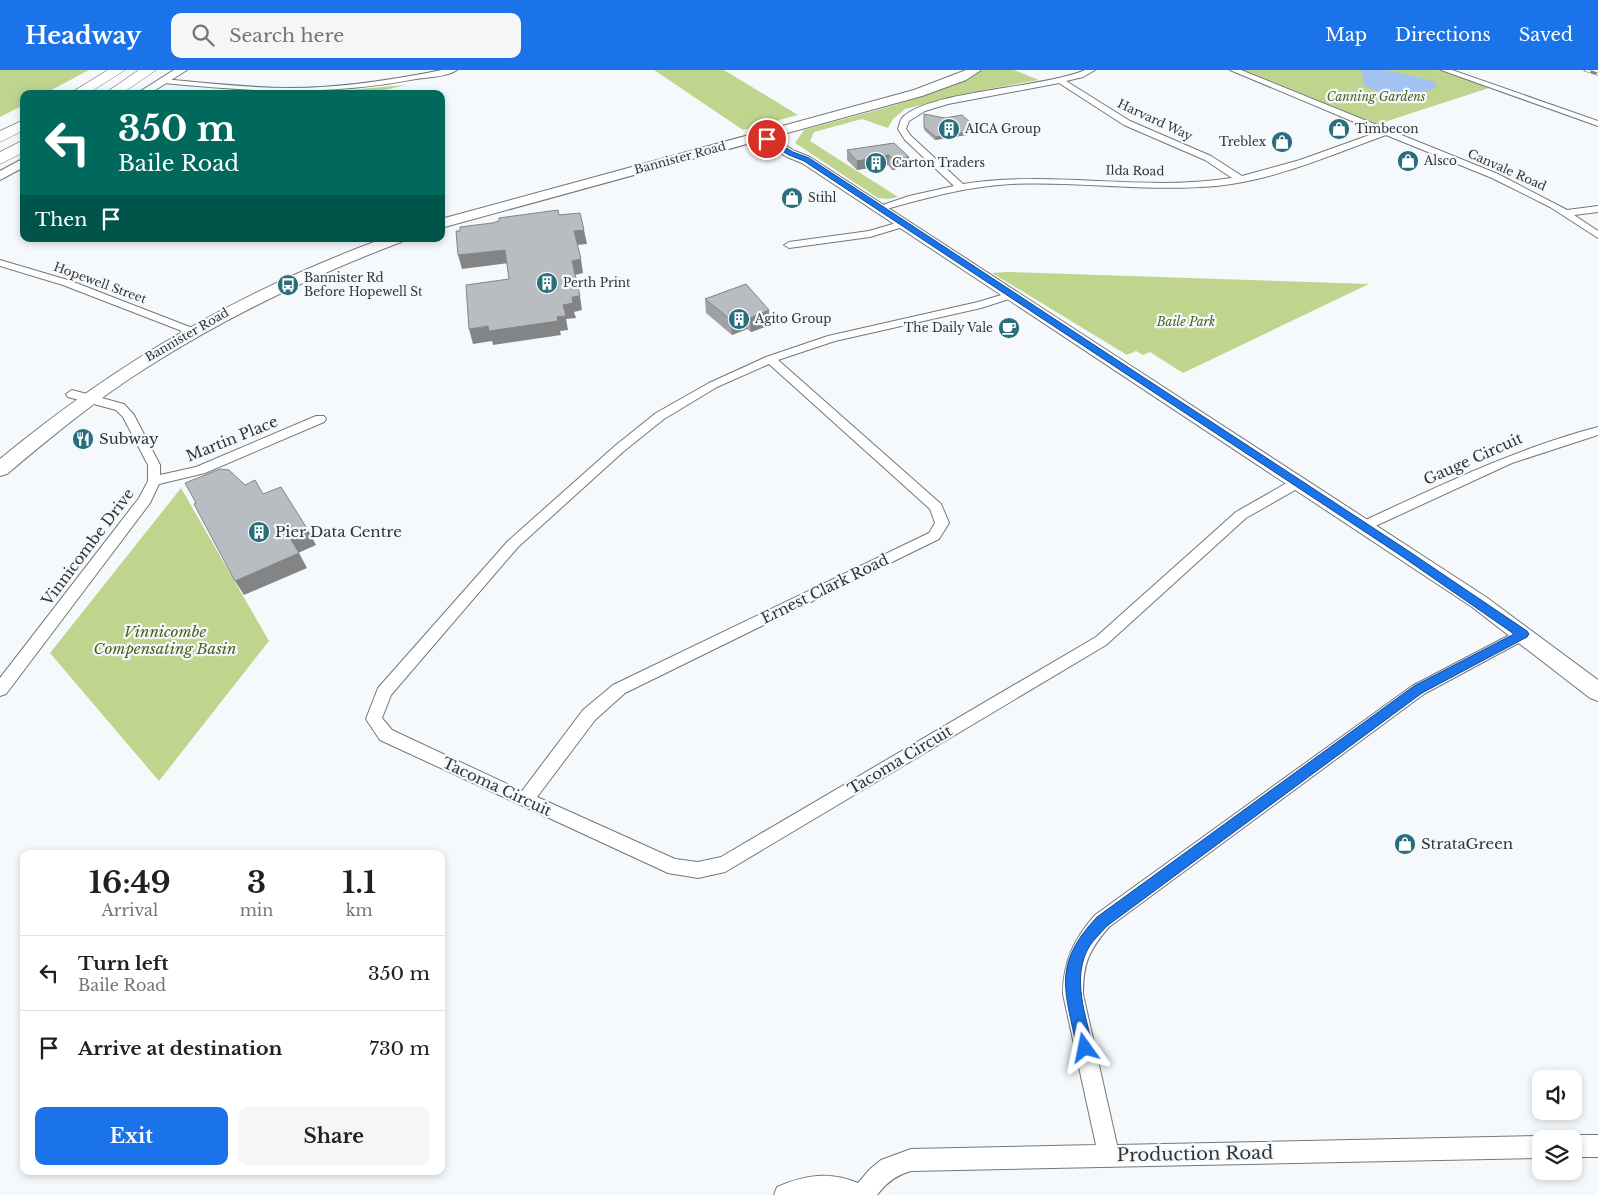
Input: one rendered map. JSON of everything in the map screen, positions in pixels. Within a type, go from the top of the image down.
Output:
[{"type":"highway","points":[[83,90],[118,70]]},
{"type":"highway","points":[[118,90],[149,70]]},
{"type":"highway","points":[[0,137],[20,126]]},
{"type":"highway","points":[[0,159],[20,147]]},
{"type":"main road","name":"Bannister Road","points":[[445,223],[911,89],[962,70]]},
{"type":"main road","name":"Bannister Road","points":[[445,215],[918,93],[962,77],[975,70]]},
{"type":"main road","points":[[784,142],[787,136],[809,122]]},
{"type":"main road","name":"Bannister Road","points":[[0,451],[80,396],[154,353],[185,329],[279,275],[364,242]]},
{"type":"main road","name":"Bannister Road","points":[[185,329],[287,282],[388,242]]},
{"type":"main road","name":"Bannister Road","points":[[0,469],[80,396]]},
{"type":"street","points":[[148,90],[182,70]]},
{"type":"street","points":[[164,81],[246,89],[319,89],[391,82],[453,70]]},
{"type":"street","points":[[960,186],[908,138],[902,129],[905,120],[911,114],[947,102],[1060,80],[1091,70]]},
{"type":"street","name":"Canvale Road","points":[[1234,70],[1495,176],[1567,213],[1598,235]]},
{"type":"street","points":[[1445,70],[1598,124]]},
{"type":"street","name":"Harvard Way","points":[[1060,80],[1127,123],[1208,158],[1241,180]]},
{"type":"street","points":[[763,132],[784,142],[799,152],[806,160]]},
{"type":"street","points":[[763,132],[791,154],[806,160],[1479,602],[1598,692]]},
{"type":"street","name":"Ilda Road","points":[[879,208],[960,186],[1029,181],[1195,185],[1241,180],[1278,170],[1385,132]]},
{"type":"street","points":[[0,176],[20,164]]},
{"type":"street","points":[[1567,213],[1598,209]]},
{"type":"street","points":[[789,245],[870,234],[904,224]]},
{"type":"street","name":"Hopewell Street","points":[[0,263],[67,283],[185,329]]},
{"type":"street","name":"Tacoma Circuit","points":[[1011,295],[982,305],[832,338],[770,359],[713,385],[660,416],[620,448],[514,544],[384,692],[374,718],[386,735],[674,867],[698,870],[725,864],[1101,641],[1241,515],[1297,483]]},
{"type":"street","name":"Ernest Clark Road","points":[[525,800],[590,714],[619,690],[934,536],[942,522],[936,507],[770,359]]},
{"type":"street","name":"Vinnicombe Drive","points":[[0,690],[145,500],[154,481],[154,465],[128,415],[120,407],[80,396]]},
{"type":"street","name":"Martin Place","points":[[154,481],[183,476],[200,470],[320,419]]},
{"type":"street","name":"Gauge Circuit","points":[[1364,526],[1523,454],[1570,438],[1598,431]]},
{"type":"street","points":[[1109,1156],[1073,994],[1073,972],[1077,956],[1085,940],[1102,922],[1418,690],[1523,634]]},
{"type":"street","points":[[1582,1146],[1598,1146]]},
{"type":"street","name":"Production Road","points":[[863,1195],[870,1184],[882,1172],[898,1163],[911,1160],[1532,1147]]},
{"type":"street","points":[[785,1195],[800,1188],[826,1186],[850,1190],[859,1195]]},
{"type":"green space","points":[[0,70],[89,70],[52,90],[20,90],[20,107],[0,117]]},
{"type":"green space","points":[[654,70],[724,70],[798,115],[743,130]]},
{"type":"green space","points":[[983,70],[1014,70],[1039,80],[988,89],[905,109],[893,119],[888,128],[862,119],[814,132],[810,141],[898,197],[878,198],[795,143],[804,130],[918,98]]},
{"type":"green space","name":"Canning Gardens","points":[[1238,70],[1438,70],[1489,88],[1375,125]]},
{"type":"green space","points":[[406,85],[384,90],[350,90]]},
{"type":"green space","name":"Baile Park","points":[[992,273],[1369,284],[1183,373],[1150,352],[1143,355],[1136,351],[1127,355]]},
{"type":"green space","name":"Vinnicombe Compensating Basin","points":[[181,488],[269,641],[159,781],[50,653]]},
{"type":"water","points":[[1361,70],[1386,70],[1433,81],[1437,85],[1431,90],[1420,93],[1392,96],[1365,86]]},
{"type":"building","name":"AICA Group","points":[[924,114],[945,118],[962,115],[979,130],[936,137],[924,127]]},
{"type":"building","points":[[894,143],[909,157],[893,160],[889,155],[857,161],[847,150]]},
{"type":"building","name":"Perth Print","points":[[558,210],[559,215],[580,213],[584,230],[574,231],[581,259],[572,261],[580,296],[572,297],[573,303],[563,305],[566,316],[557,317],[558,321],[489,331],[488,326],[469,329],[466,285],[509,279],[505,250],[458,255],[456,231],[460,231],[460,227],[499,221],[499,218]]},
{"type":"building","points":[[746,284],[769,310],[750,318],[746,315],[731,320],[705,299]]},
{"type":"building","name":"Pier Data Centre","points":[[220,469],[229,470],[245,485],[255,480],[263,494],[281,487],[308,530],[290,538],[299,553],[235,581],[194,504],[196,503],[185,483]]},
{"type":"railway","points":[[1585,70],[1598,74]]},
{"type":"place","name":"AICA Group","points":[[949,129]]},
{"type":"place","name":"Timbecon","points":[[1339,129]]},
{"type":"place","name":"Treblex","points":[[1282,142]]},
{"type":"place","name":"Alsco","points":[[1408,161]]},
{"type":"place","name":"Carton Traders","points":[[876,163]]},
{"type":"place","name":"Stihl","points":[[792,198]]},
{"type":"place","name":"Perth Print","points":[[547,283]]},
{"type":"place","name":"Bannister Rd Before Hopewell St","points":[[288,285]]},
{"type":"place","name":"Agito Group","points":[[739,319]]},
{"type":"place","name":"The Daily Vale","points":[[1009,328]]},
{"type":"place","name":"Subway","points":[[83,439]]},
{"type":"place","name":"Pier Data Centre","points":[[259,532]]},
{"type":"place","name":"StrataGreen","points":[[1405,844]]},
{"type":"route","points":[[767,139],[791,154],[806,160],[1404,552],[1523,634],[1418,690],[1102,922],[1085,940],[1077,956],[1073,972],[1073,994],[1085,1048]]}]
